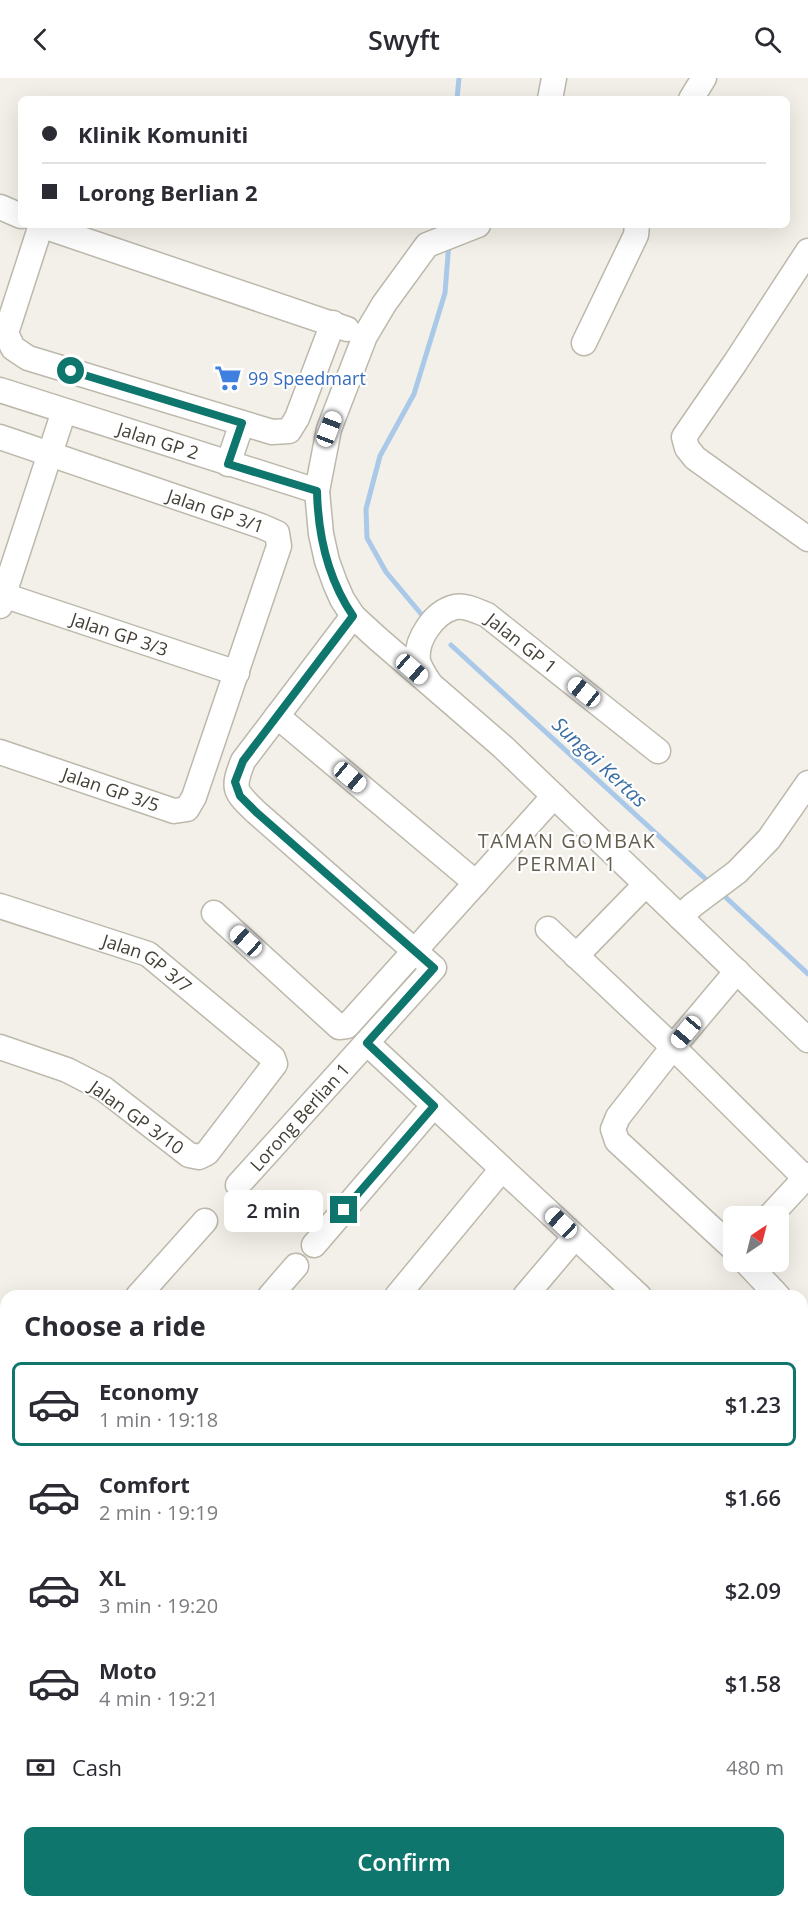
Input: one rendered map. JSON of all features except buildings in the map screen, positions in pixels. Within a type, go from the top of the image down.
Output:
[{"type":"street","points":[[551,96],[554,78]]},
{"type":"street","points":[[693,96],[704,78]]},
{"type":"street","points":[[0,207],[18,215]]},
{"type":"street","points":[[39,228],[6,333],[13,348],[28,358],[272,432],[289,431],[297,418],[333,323]]},
{"type":"street","points":[[49,228],[333,323],[365,336]]},
{"type":"street","points":[[468,228],[427,244],[384,304],[365,336],[329,429],[317,491],[317,505],[327,561],[342,599],[353,616],[502,747],[646,884],[686,911],[737,971],[808,1040]]},
{"type":"street","points":[[584,343],[636,235],[637,228]]},
{"type":"street","points":[[808,251],[684,437],[687,448],[695,458],[808,539]]},
{"type":"street","points":[[8,393],[28,358]]},
{"type":"street","name":"Jalan GP 2","points":[[8,393],[317,491]]},
{"type":"street","points":[[1,598],[64,411]]},
{"type":"street","points":[[228,464],[242,423]]},
{"type":"street","points":[[0,437],[50,453]]},
{"type":"street","name":"Jalan GP 3/1","points":[[50,453],[277,533],[279,546],[237,673]]},
{"type":"street","name":"Jalan GP 3/3","points":[[1,598],[237,673]]},
{"type":"street","name":"Jalan GP 1","points":[[430,684],[418,663],[418,645],[426,630],[440,614],[456,607],[471,609],[487,615],[658,751]]},
{"type":"street","points":[[353,616],[243,761],[235,782],[240,796],[414,951]]},
{"type":"street","name":"Jalan GP 3/5","points":[[0,752],[174,811],[187,809],[194,797],[237,673]]},
{"type":"street","points":[[277,716],[476,883]]},
{"type":"street","points":[[686,911],[737,872],[769,839],[808,783]]},
{"type":"street","points":[[214,913],[339,1027],[347,1026],[554,796]]},
{"type":"street","points":[[576,956],[646,884]]},
{"type":"street","name":"Jalan GP 3/7","points":[[0,906],[148,954],[273,1059],[275,1064],[272,1070],[207,1153]]},
{"type":"street","points":[[548,929],[807,1178],[780,1206]]},
{"type":"street","name":"Lorong Berlian 1","points":[[238,1185],[434,968],[414,951]]},
{"type":"street","points":[[723,1239],[617,1141],[613,1129],[618,1117],[737,971]]},
{"type":"street","points":[[367,1043],[632,1290]]},
{"type":"street","name":"Jalan GP 3/10","points":[[0,1047],[67,1070],[104,1089],[189,1155],[199,1157],[207,1153]]},
{"type":"street","points":[[314,1245],[434,1106]]},
{"type":"street","points":[[403,1290],[502,1169]]},
{"type":"street","points":[[143,1290],[206,1221]]},
{"type":"street","points":[[530,1290],[575,1237]]},
{"type":"street","points":[[275,1290],[296,1266]]},
{"type":"street","points":[[755,1272],[772,1290]]},
{"type":"waterway","name":"Sungai Kertas","points":[[457,96],[459,78]]},
{"type":"waterway","name":"Sungai Kertas","points":[[422,615],[386,572],[367,538],[366,509],[380,456],[414,394],[445,293],[449,242]]},
{"type":"waterway","name":"Sungai Kertas","points":[[451,645],[710,883]]},
{"type":"waterway","name":"Sungai Kertas","points":[[721,893],[808,974]]},
{"type":"place","name":"99 Speedmart","points":[[228,378]]},
{"type":"district","name":"TAMAN GOMBAK PERMAI 1","points":[[567,852]]},
{"type":"route","points":[[71,371],[242,423],[228,464],[317,491],[321,534],[327,561],[342,599],[353,616],[243,761],[235,782],[240,796],[256,812],[434,968],[367,1043],[434,1106],[344,1210]]}]
